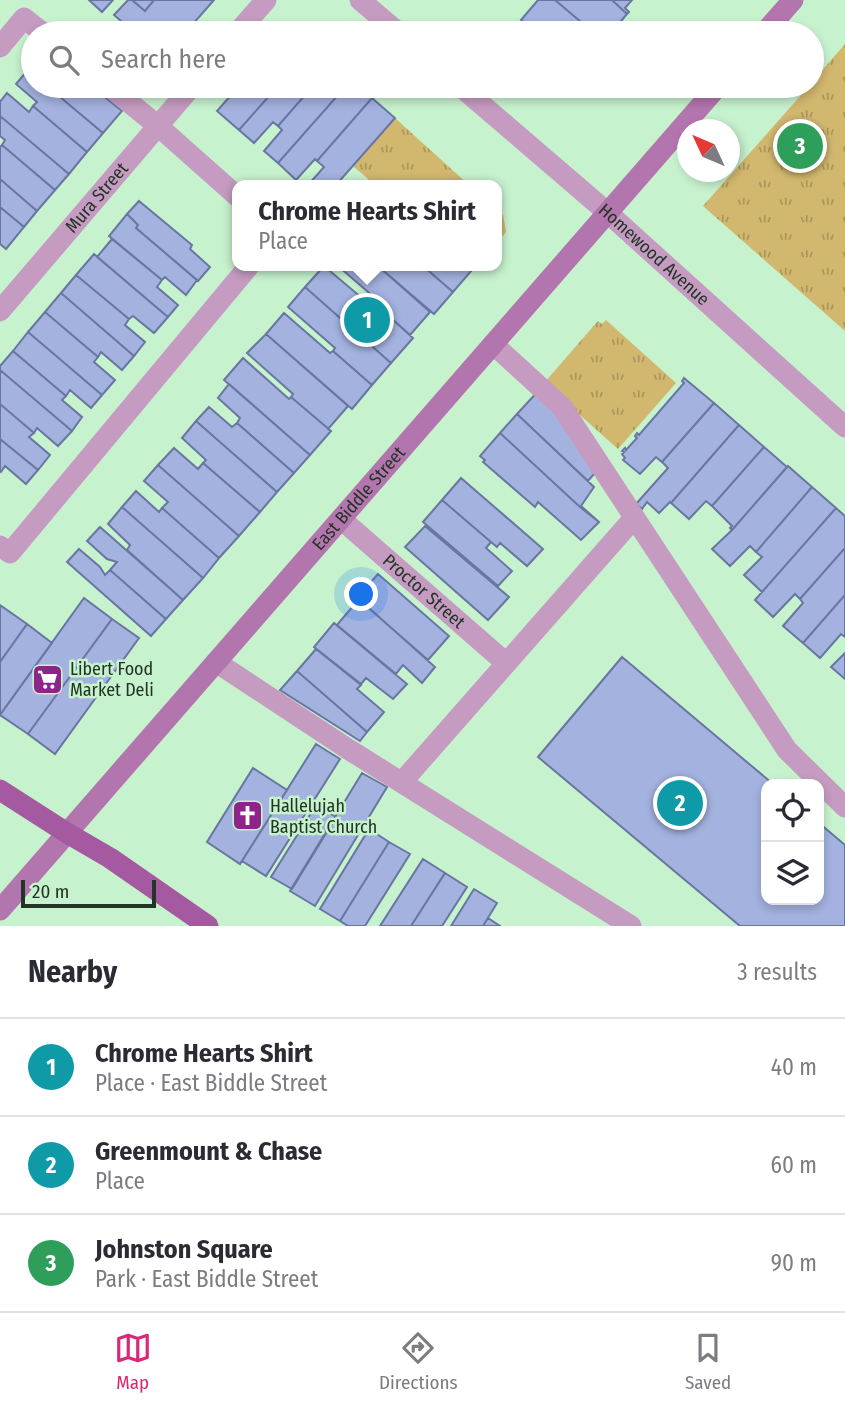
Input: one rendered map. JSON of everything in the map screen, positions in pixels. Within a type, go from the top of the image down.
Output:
[{"type":"main road","points":[[775,21],[793,0]]},
{"type":"main road","name":"East Biddle Street","points":[[0,910],[708,98]]},
{"type":"main road","points":[[0,790],[67,834],[110,858],[208,926]]},
{"type":"street","points":[[248,21],[266,0]]},
{"type":"street","points":[[360,0],[384,21]]},
{"type":"street","points":[[0,47],[21,22]]},
{"type":"street","points":[[123,98],[158,125],[232,192]]},
{"type":"street","name":"Mura Street","points":[[0,311],[182,98]]},
{"type":"street","name":"Homewood Avenue","points":[[474,98],[608,213],[845,426]]},
{"type":"street","points":[[0,546],[9,554],[245,271]]},
{"type":"street","points":[[493,344],[562,407],[787,750],[845,807]]},
{"type":"street","points":[[402,782],[634,518]]},
{"type":"street","name":"Proctor Street","points":[[341,519],[506,663]]},
{"type":"street","points":[[216,662],[631,926]]},
{"type":"green space","points":[[845,44],[845,331],[703,206],[724,182],[740,182],[740,164],[798,98],[824,98],[824,68]]},
{"type":"green space","points":[[395,118],[463,180],[369,180],[353,166]]},
{"type":"green space","points":[[502,214],[503,215],[506,232],[502,237]]},
{"type":"green space","points":[[606,320],[676,383],[618,449],[544,383],[598,321],[602,324]]},
{"type":"building","points":[[89,0],[113,0],[102,12]]},
{"type":"building","points":[[128,0],[132,0],[145,11],[154,0],[214,0],[196,21],[121,21],[114,15]]},
{"type":"building","points":[[132,0],[154,0],[145,11]]},
{"type":"building","points":[[538,0],[555,0],[580,21],[522,21]]},
{"type":"building","points":[[555,0],[612,0],[627,14],[621,21],[580,21]]},
{"type":"building","points":[[612,0],[632,0],[625,8],[629,12],[627,14]]},
{"type":"building","points":[[7,93],[29,112],[33,106],[87,152],[69,174],[0,116],[0,102]]},
{"type":"building","points":[[32,98],[61,98],[103,133],[87,152],[33,106],[37,102]]},
{"type":"building","points":[[61,98],[106,98],[122,111],[103,133]]},
{"type":"building","points":[[228,98],[267,98],[239,130],[217,111]]},
{"type":"building","points":[[267,98],[302,98],[278,126],[273,122],[254,143],[239,130]]},
{"type":"building","points":[[302,98],[335,98],[278,163],[264,151],[282,130],[278,126]]},
{"type":"building","points":[[335,98],[372,98],[317,161],[315,159],[296,180],[278,163]]},
{"type":"building","points":[[372,98],[395,118],[340,180],[312,180],[324,167],[317,161]]},
{"type":"building","points":[[0,116],[69,174],[55,190],[2,145],[5,140],[0,136]]},
{"type":"building","points":[[2,145],[55,190],[37,211],[0,179]]},
{"type":"building","points":[[0,179],[37,211],[24,227],[0,207]]},
{"type":"building","points":[[139,201],[192,245],[190,249],[210,267],[198,281],[136,228],[138,225],[127,214]]},
{"type":"building","points":[[0,207],[24,227],[6,249],[0,244]]},
{"type":"building","points":[[127,214],[138,225],[136,228],[197,280],[186,295],[165,277],[162,280],[109,236]]},
{"type":"building","points":[[112,239],[162,280],[157,287],[178,305],[168,317],[97,257]]},
{"type":"building","points":[[94,254],[168,317],[154,333],[133,316],[129,319],[76,275]]},
{"type":"building","points":[[319,271],[330,271],[369,304],[372,301],[413,338],[391,363],[305,287]]},
{"type":"building","points":[[344,271],[384,271],[430,312],[410,335],[372,301],[375,298]]},
{"type":"building","points":[[384,271],[429,271],[453,292],[434,314]]},
{"type":"building","points":[[429,271],[471,271],[453,292]]},
{"type":"building","points":[[76,275],[129,319],[125,325],[145,342],[134,356],[61,293]]},
{"type":"building","points":[[305,287],[391,363],[372,385],[288,307]]},
{"type":"building","points":[[61,293],[134,356],[122,370],[101,352],[98,357],[45,312]]},
{"type":"building","points":[[45,312],[98,357],[94,362],[115,380],[102,395],[28,332]]},
{"type":"building","points":[[284,313],[372,385],[352,409],[266,334]]},
{"type":"building","points":[[28,332],[102,395],[91,408],[70,390],[66,396],[13,351]]},
{"type":"building","points":[[266,334],[348,406],[328,429],[247,353]]},
{"type":"building","points":[[13,351],[66,396],[62,400],[82,417],[72,431],[0,370],[0,366]]},
{"type":"building","points":[[243,358],[289,399],[291,397],[331,431],[310,455],[224,380]]},
{"type":"building","points":[[0,370],[72,431],[58,446],[37,428],[34,433],[0,404]]},
{"type":"building","points":[[684,378],[714,403],[662,462],[656,457],[640,474],[623,460],[625,458],[622,451],[637,438],[637,433],[639,435],[684,383]]},
{"type":"building","points":[[229,384],[310,455],[294,473],[237,423],[240,418],[218,398]]},
{"type":"building","points":[[540,389],[600,467],[588,481],[517,414]]},
{"type":"building","points":[[714,403],[739,425],[671,503],[659,513],[647,502],[642,509],[636,504],[668,468],[662,462]]},
{"type":"building","points":[[0,404],[34,433],[29,437],[50,455],[38,470],[0,439]]},
{"type":"building","points":[[209,407],[232,427],[237,423],[294,473],[277,492],[196,421]]},
{"type":"building","points":[[517,414],[594,487],[581,506],[599,522],[580,507],[500,433]]},
{"type":"building","points":[[196,421],[277,492],[260,512],[203,463],[206,460],[182,438]]},
{"type":"building","points":[[739,425],[764,447],[712,506],[706,501],[689,519],[671,503]]},
{"type":"building","points":[[500,433],[599,522],[581,540],[538,502],[535,507],[483,462],[485,460],[480,456]]},
{"type":"building","points":[[0,439],[38,470],[26,484],[5,466],[0,471]]},
{"type":"building","points":[[764,447],[787,467],[732,530],[732,526],[712,506]]},
{"type":"building","points":[[174,448],[198,469],[203,463],[260,512],[239,536],[158,465]]},
{"type":"building","points":[[158,465],[239,536],[219,558],[162,508],[168,502],[144,481]]},
{"type":"building","points":[[788,466],[812,487],[756,552],[750,546],[730,566],[712,549]]},
{"type":"building","points":[[461,478],[543,549],[527,566],[500,543],[497,547],[442,500]]},
{"type":"building","points":[[812,487],[836,508],[762,592],[744,575],[762,557],[756,552]]},
{"type":"building","points":[[136,491],[159,512],[162,508],[219,558],[203,578],[122,507]]},
{"type":"building","points":[[442,500],[491,542],[486,548],[512,571],[498,586],[423,522]]},
{"type":"building","points":[[122,507],[203,578],[183,600],[127,550],[130,545],[108,524]]},
{"type":"building","points":[[836,508],[845,516],[845,548],[800,599],[795,594],[773,617],[755,600]]},
{"type":"building","points":[[425,526],[509,597],[488,620],[405,547]]},
{"type":"building","points":[[100,527],[183,600],[166,619],[110,570],[117,562],[107,559],[87,541]]},
{"type":"building","points":[[845,548],[845,595],[803,643],[783,626],[803,603],[800,599]]},
{"type":"building","points":[[79,549],[100,567],[105,575],[110,570],[166,619],[151,636],[67,562]]},
{"type":"building","points":[[378,574],[449,636],[428,660],[357,598]]},
{"type":"building","points":[[845,595],[845,637],[841,634],[820,658],[803,643]]},
{"type":"building","name":"Libert Food Market Deli","points":[[84,598],[112,619],[28,734],[0,715]]},
{"type":"building","points":[[359,599],[435,667],[422,683],[403,665],[396,674],[337,625]]},
{"type":"building","points":[[0,605],[27,624],[0,662]]},
{"type":"building","points":[[112,619],[139,638],[55,754],[28,734]]},
{"type":"building","points":[[334,623],[407,684],[393,699],[366,678],[361,684],[314,647]]},
{"type":"building","points":[[27,624],[52,643],[0,715],[0,662]]},
{"type":"building","points":[[316,649],[361,685],[357,689],[384,712],[367,732],[297,671]]},
{"type":"building","points":[[845,653],[845,679],[831,667]]},
{"type":"building","points":[[622,657],[767,779],[761,779],[761,905],[824,905],[824,827],[845,845],[845,926],[740,926],[538,757]]},
{"type":"building","points":[[297,671],[367,732],[360,741],[280,690]]},
{"type":"building","points":[[316,744],[340,759],[266,876],[242,861]]},
{"type":"building","name":"Hallelujah Baptist Church","points":[[253,768],[287,790],[240,864],[207,842]]},
{"type":"building","points":[[362,773],[387,787],[315,906],[290,891]]},
{"type":"building","points":[[316,805],[336,817],[292,889],[271,877]]},
{"type":"building","points":[[369,829],[389,842],[340,921],[320,909]]},
{"type":"building","points":[[389,842],[410,854],[365,926],[348,926],[340,921]]},
{"type":"building","points":[[423,859],[445,873],[411,926],[380,926]]},
{"type":"building","points":[[445,873],[467,887],[442,926],[411,926]]},
{"type":"building","points":[[474,889],[497,903],[483,926],[451,926]]},
{"type":"building","points":[[488,918],[500,926],[483,926]]},
{"type":"place","name":"Johnston Square","points":[[800,146]]},
{"type":"place","name":"Chrome Hearts Shirt","points":[[367,320]]},
{"type":"place","name":"Libert Food Market Deli","points":[[47,679]]},
{"type":"place","name":"Greenmount & Chase","points":[[680,803]]},
{"type":"place","name":"Hallelujah Baptist Church","points":[[247,816]]}]
